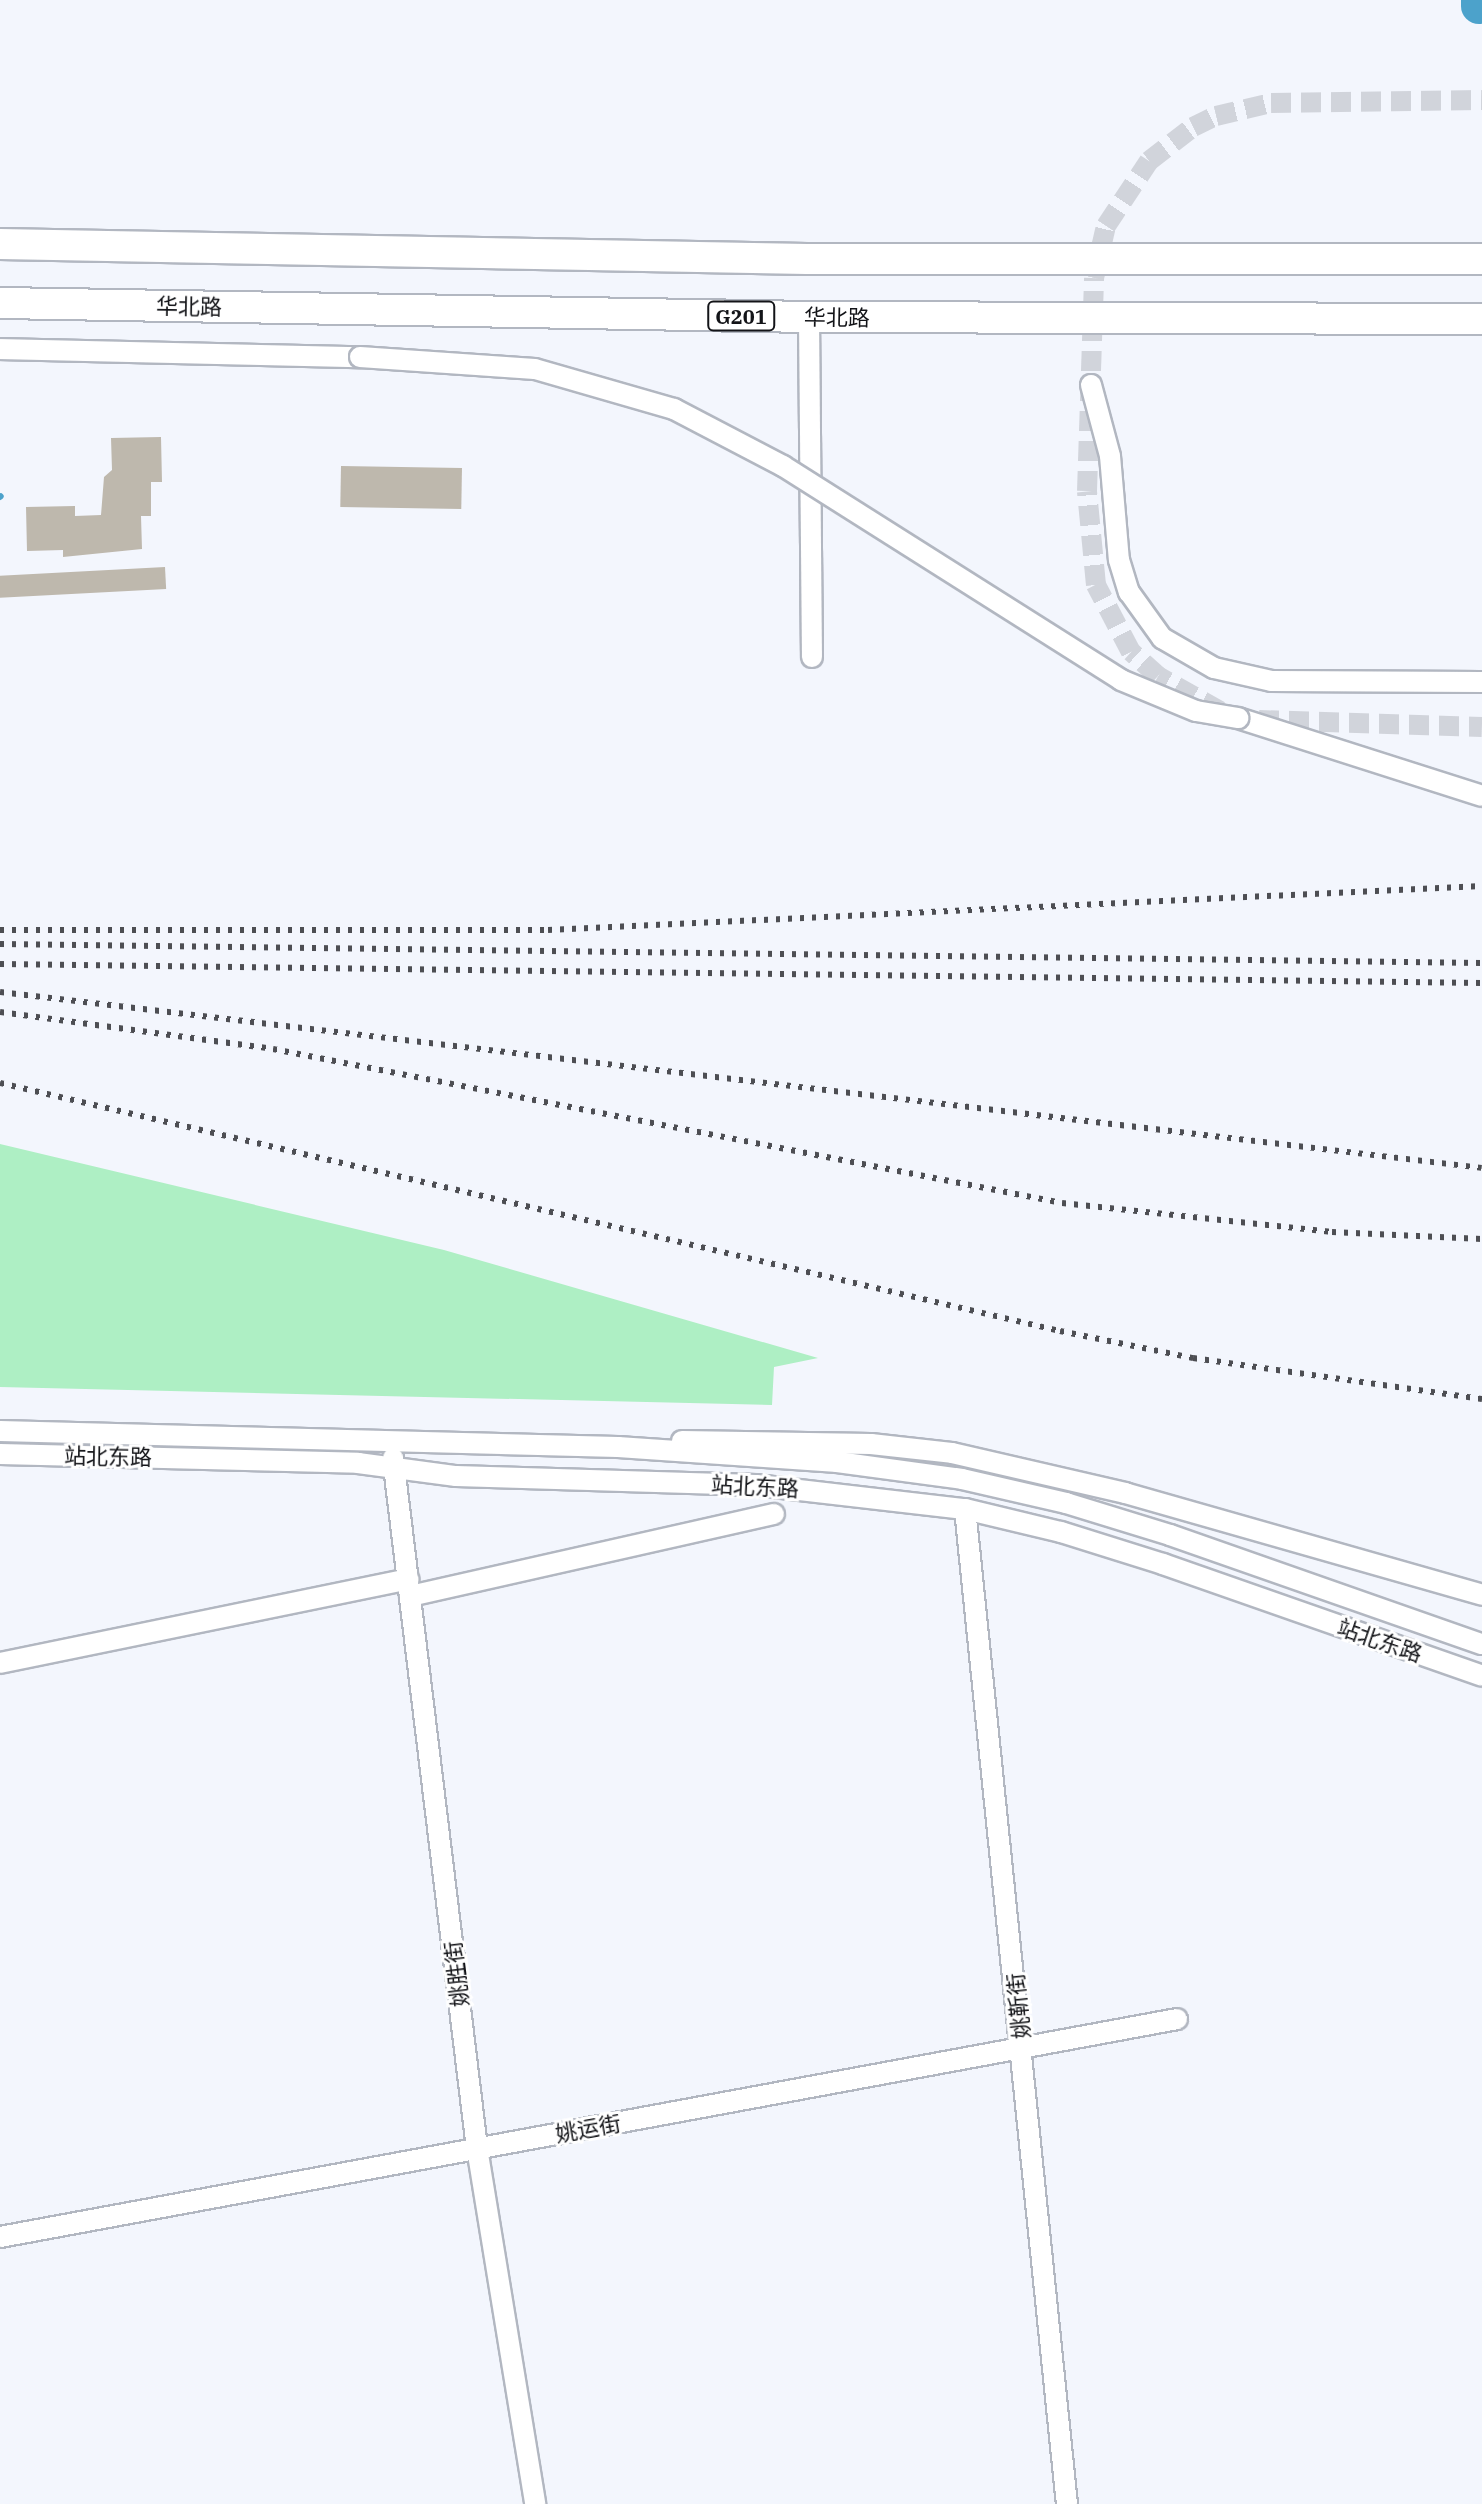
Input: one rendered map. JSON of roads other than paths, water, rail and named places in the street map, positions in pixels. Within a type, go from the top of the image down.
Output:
[{"type":"highway","points":[[0,244],[807,259],[1482,259]]},
{"type":"highway","name":"华北路","points":[[0,303],[809,317],[1482,319]]},
{"type":"street","points":[[809,317],[812,657]]},
{"type":"street","points":[[0,349],[360,357],[535,369],[674,409],[783,466],[1121,680],[1196,711],[1238,718],[1482,796]]},
{"type":"street","points":[[1091,385],[1110,456],[1119,560],[1129,592],[1162,638],[1214,668],[1271,681],[1482,682]]},
{"type":"street","name":"站北东路","points":[[0,1431],[618,1447],[837,1462],[962,1479],[1036,1496],[1170,1535],[1482,1644]]},
{"type":"street","points":[[618,1447],[713,1439],[871,1444],[968,1456],[1125,1493],[1482,1595]]},
{"type":"street","name":"姚胜街","points":[[391,1441],[477,2148],[535,2504]]},
{"type":"street","name":"站北东路","points":[[0,1454],[394,1467],[456,1476],[841,1491],[965,1509],[1163,1564],[1482,1676]]},
{"type":"street","name":"姚靳街","points":[[965,1509],[1067,2504]]},
{"type":"street","points":[[0,1663],[409,1587],[774,1514]]},
{"type":"street","name":"姚运街","points":[[0,2237],[1177,2019]]},
{"type":"waterway","points":[[1479,0],[1479,6]]},
{"type":"tunnel","points":[[1220,711],[1158,676],[1131,652],[1096,585],[1087,491],[1094,278],[1106,226],[1149,161],[1193,127],[1216,116],[1271,103],[1482,100]]},
{"type":"tunnel","points":[[1259,720],[1482,727]]},
{"type":"railway","points":[[0,930],[548,930],[1482,886]]},
{"type":"railway","points":[[0,944],[1482,963]]},
{"type":"railway","points":[[0,964],[1482,983]]},
{"type":"railway","points":[[0,992],[1482,1168]]},
{"type":"railway","points":[[0,1012],[273,1049],[1062,1203],[1332,1232],[1482,1239]]},
{"type":"railway","points":[[0,1083],[1060,1331],[1193,1358],[1482,1399]]}]
